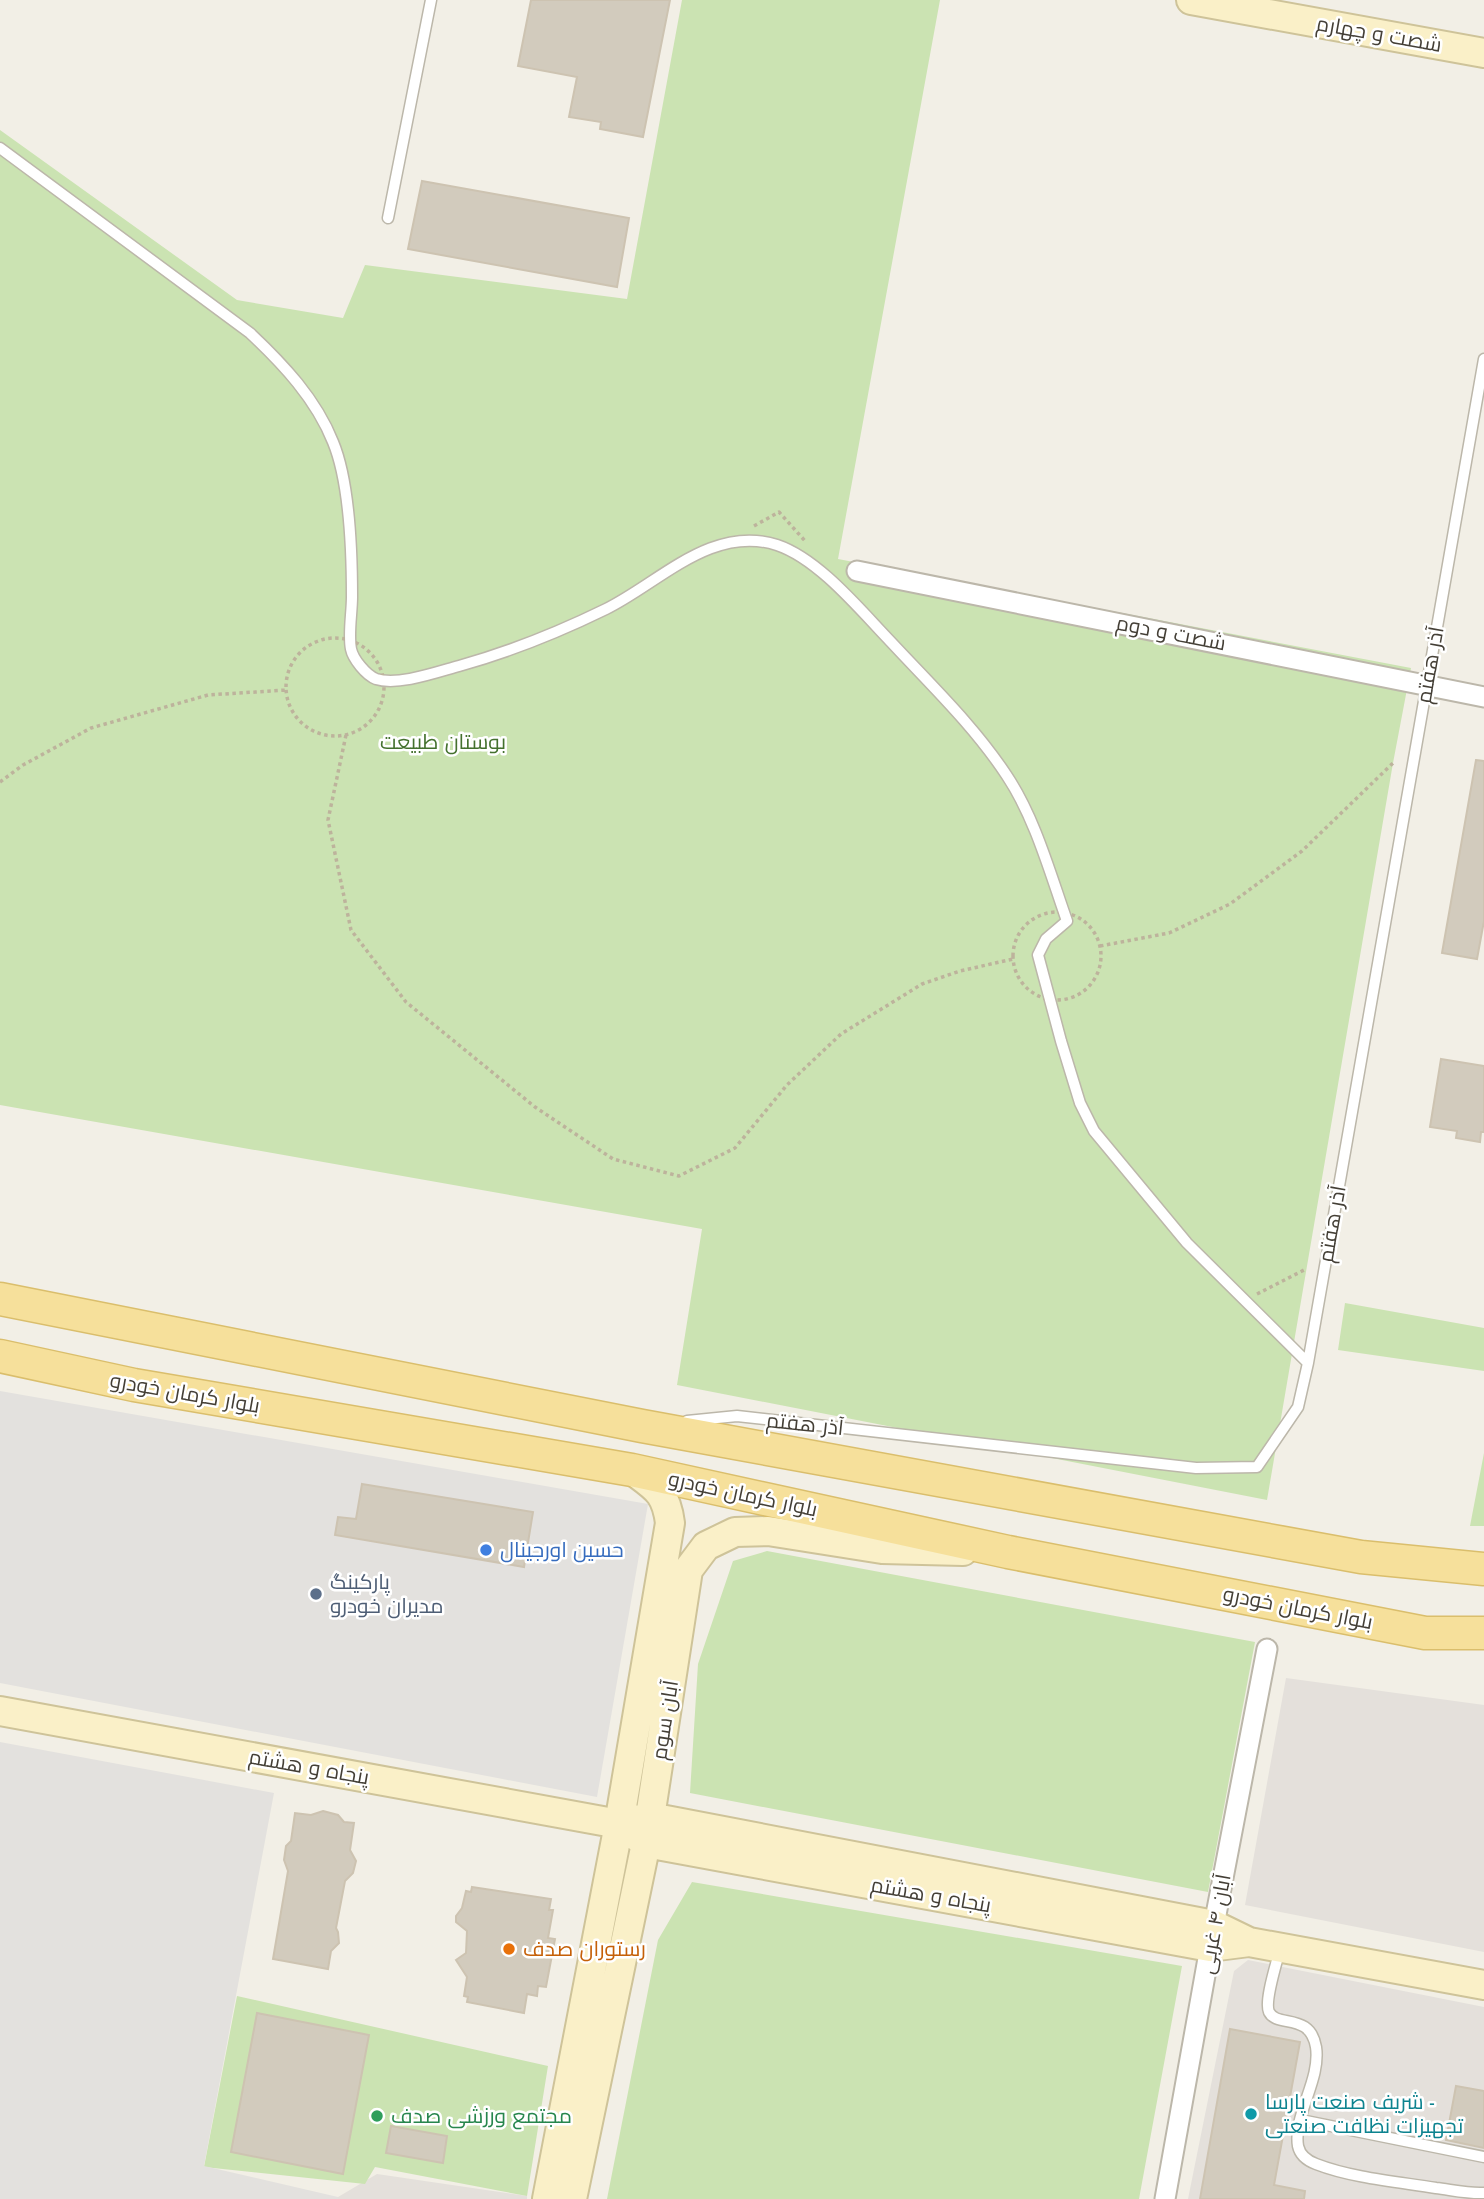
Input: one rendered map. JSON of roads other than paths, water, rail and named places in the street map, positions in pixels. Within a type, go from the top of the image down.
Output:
[{"type":"main road","points":[[0,1299],[642,1426],[1361,1558],[1484,1569]]},
{"type":"main road","name":"بلوار کرمان خودرو","points":[[0,1356],[134,1385],[632,1470],[1008,1552],[1425,1633],[1484,1633]]},
{"type":"main road","points":[[1425,1633],[1484,1648]]},
{"type":"street","name":"شصت و چهارم","points":[[1191,0],[1484,53]]},
{"type":"street","name":"شصت و دوم","points":[[857,571],[1484,696]]},
{"type":"street","name":"آبان سوم","points":[[547,2199],[619,1824],[670,1524],[668,1503],[655,1487],[632,1470]]},
{"type":"street","name":"آبان سوم","points":[[572,2199],[648,1830],[688,1570],[706,1546],[735,1532],[768,1531],[882,1549],[1008,1552]]},
{"type":"street","name":"آبان ۴ غربی","points":[[1165,2199],[1267,1649]]},
{"type":"street","name":"پنجاه و هشتم","points":[[0,1711],[1484,1985]]},
{"type":"lane","points":[[388,218],[431,0]]},
{"type":"lane","points":[[0,148],[250,333],[283,364],[312,403],[332,440],[340,465],[351,541],[351,651],[363,670],[375,679],[401,680],[496,654],[608,608],[700,551],[741,541],[779,545],[807,561],[827,578],[885,636],[976,735],[1008,777],[1038,838],[1068,914],[1067,921],[1046,939],[1038,955],[1080,1103],[1094,1131],[1187,1243],[1308,1363]]},
{"type":"lane","name":"آذر هفتم","points":[[642,1426],[737,1416],[1196,1468],[1257,1467],[1298,1407],[1308,1363],[1484,359]]},
{"type":"lane","points":[[1280,1949],[1267,2003],[1269,2012],[1276,2018],[1302,2024],[1316,2045],[1316,2064],[1301,2120],[1298,2147],[1302,2155],[1316,2164],[1381,2180],[1484,2193]]},
{"type":"lane","points":[[1301,2120],[1484,2157]]},
{"type":"place","name":"حسین اورجینال","points":[[486,1550]]},
{"type":"place","name":"پارکینگ مدیران خودرو","points":[[316,1594]]},
{"type":"place","name":"رستوران صدف","points":[[509,1949]]},
{"type":"place","name":"شریف صنعت پارسا - تجهیزات نظافت صنعتی","points":[[1251,2114]]},
{"type":"place","name":"مجتمع ورزشی صدف","points":[[377,2116]]},
{"type":"park label","name":"بوستان طبیعت","points":[[443,742]]}]
